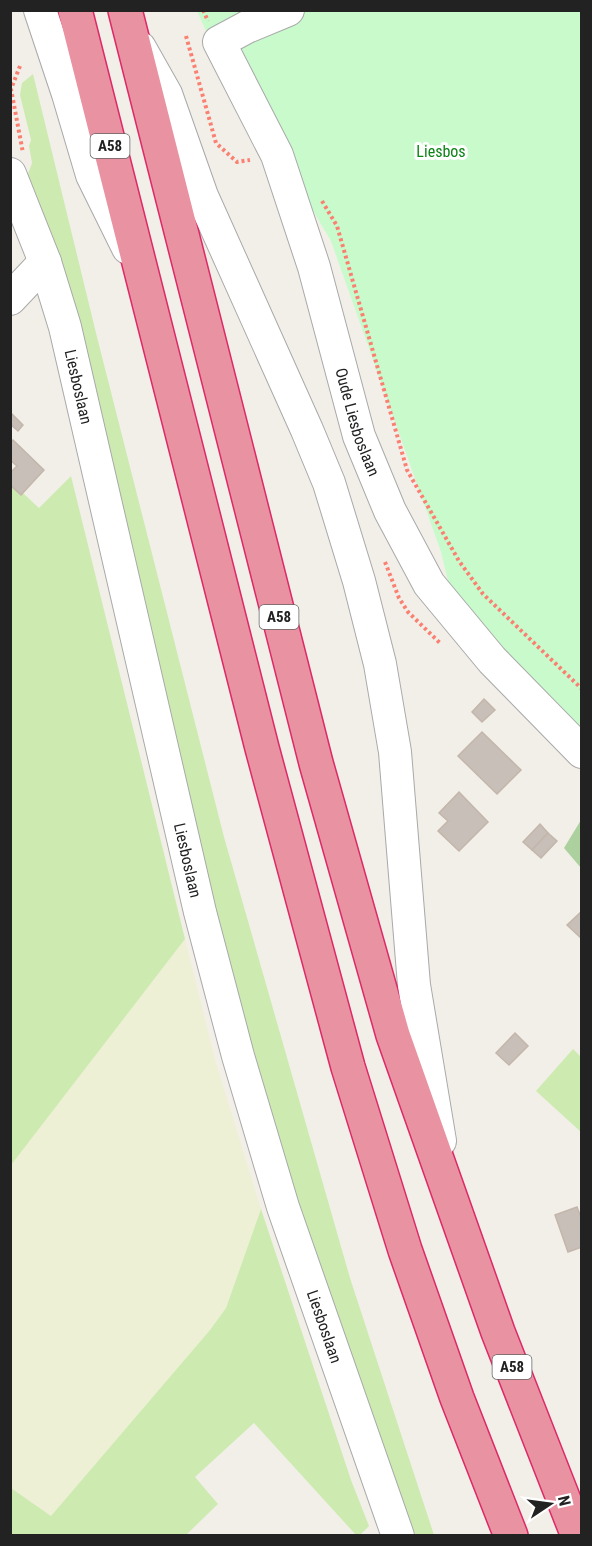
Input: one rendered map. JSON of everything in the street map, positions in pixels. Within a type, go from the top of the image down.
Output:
[{"type":"highway","name":"A58","points":[[75,10],[262,748],[348,1067],[409,1261],[457,1398],[511,1536]]},
{"type":"highway","name":"A58","points":[[128,20],[316,764],[393,1035],[498,1332],[578,1536]]},
{"type":"street","name":"A58","points":[[40,10],[92,175],[144,282]]},
{"type":"street","name":"Oude Liesboslaan","points":[[288,10],[247,27],[219,42],[277,155],[314,267],[359,436],[390,511],[429,584],[492,660],[582,752]]},
{"type":"street","name":"A58","points":[[128,20],[166,94],[202,196],[307,430],[332,493],[359,581],[380,664],[395,752],[414,985],[449,1198]]},
{"type":"street","name":"Liesboslaan","points":[[17,166],[65,327],[200,912],[238,1056],[283,1207],[398,1536]]},
{"type":"street","points":[[10,299],[45,262]]},
{"type":"path","points":[[186,36],[216,143],[237,162],[277,155]]},
{"type":"path","points":[[17,166],[11,89],[20,66]]},
{"type":"path","points":[[319,195],[337,226],[406,470],[459,561],[483,594],[582,689]]},
{"type":"green space","name":"Liesbos","points":[[197,11],[581,11],[581,757],[463,643],[441,552],[331,241],[205,29]]},
{"type":"green space","points":[[33,74],[224,837],[350,1278],[434,1535],[415,1535],[283,1160],[212,898],[26,179],[32,163],[29,146],[31,140],[20,95],[22,83]]},
{"type":"green space","points":[[71,476],[185,939],[11,1165],[11,482],[39,508]]},
{"type":"green space","points":[[581,820],[581,868],[564,848]]},
{"type":"green space","points":[[185,939],[216,1063],[261,1209],[226,1308],[210,1330],[51,1516],[11,1488],[10,1165]]},
{"type":"green space","points":[[573,1049],[581,1057],[581,1132],[536,1091]]},
{"type":"green space","points":[[261,1209],[351,1480],[369,1526],[360,1535],[356,1535],[254,1423],[195,1477],[218,1504],[186,1535],[11,1535],[11,1488],[51,1516],[210,1330],[226,1308]]},
{"type":"building","points":[[11,413],[23,425],[18,431],[10,424]]},
{"type":"building","points":[[13,440],[44,470],[21,495],[10,485],[10,473],[17,466],[10,460],[10,443]]},
{"type":"building","points":[[484,699],[495,710],[482,722],[472,712]]},
{"type":"building","points":[[482,732],[521,770],[497,794],[458,756]]},
{"type":"building","points":[[459,792],[488,822],[459,851],[438,831],[448,821],[439,813]]},
{"type":"building","points":[[540,824],[548,833],[532,850],[523,842]]},
{"type":"building","points":[[548,833],[557,841],[541,858],[532,850]]},
{"type":"building","points":[[582,911],[582,939],[567,925]]},
{"type":"building","points":[[515,1033],[528,1046],[509,1065],[496,1053]]},
{"type":"building","points":[[577,1207],[582,1220],[582,1247],[568,1252],[555,1215]]}]
